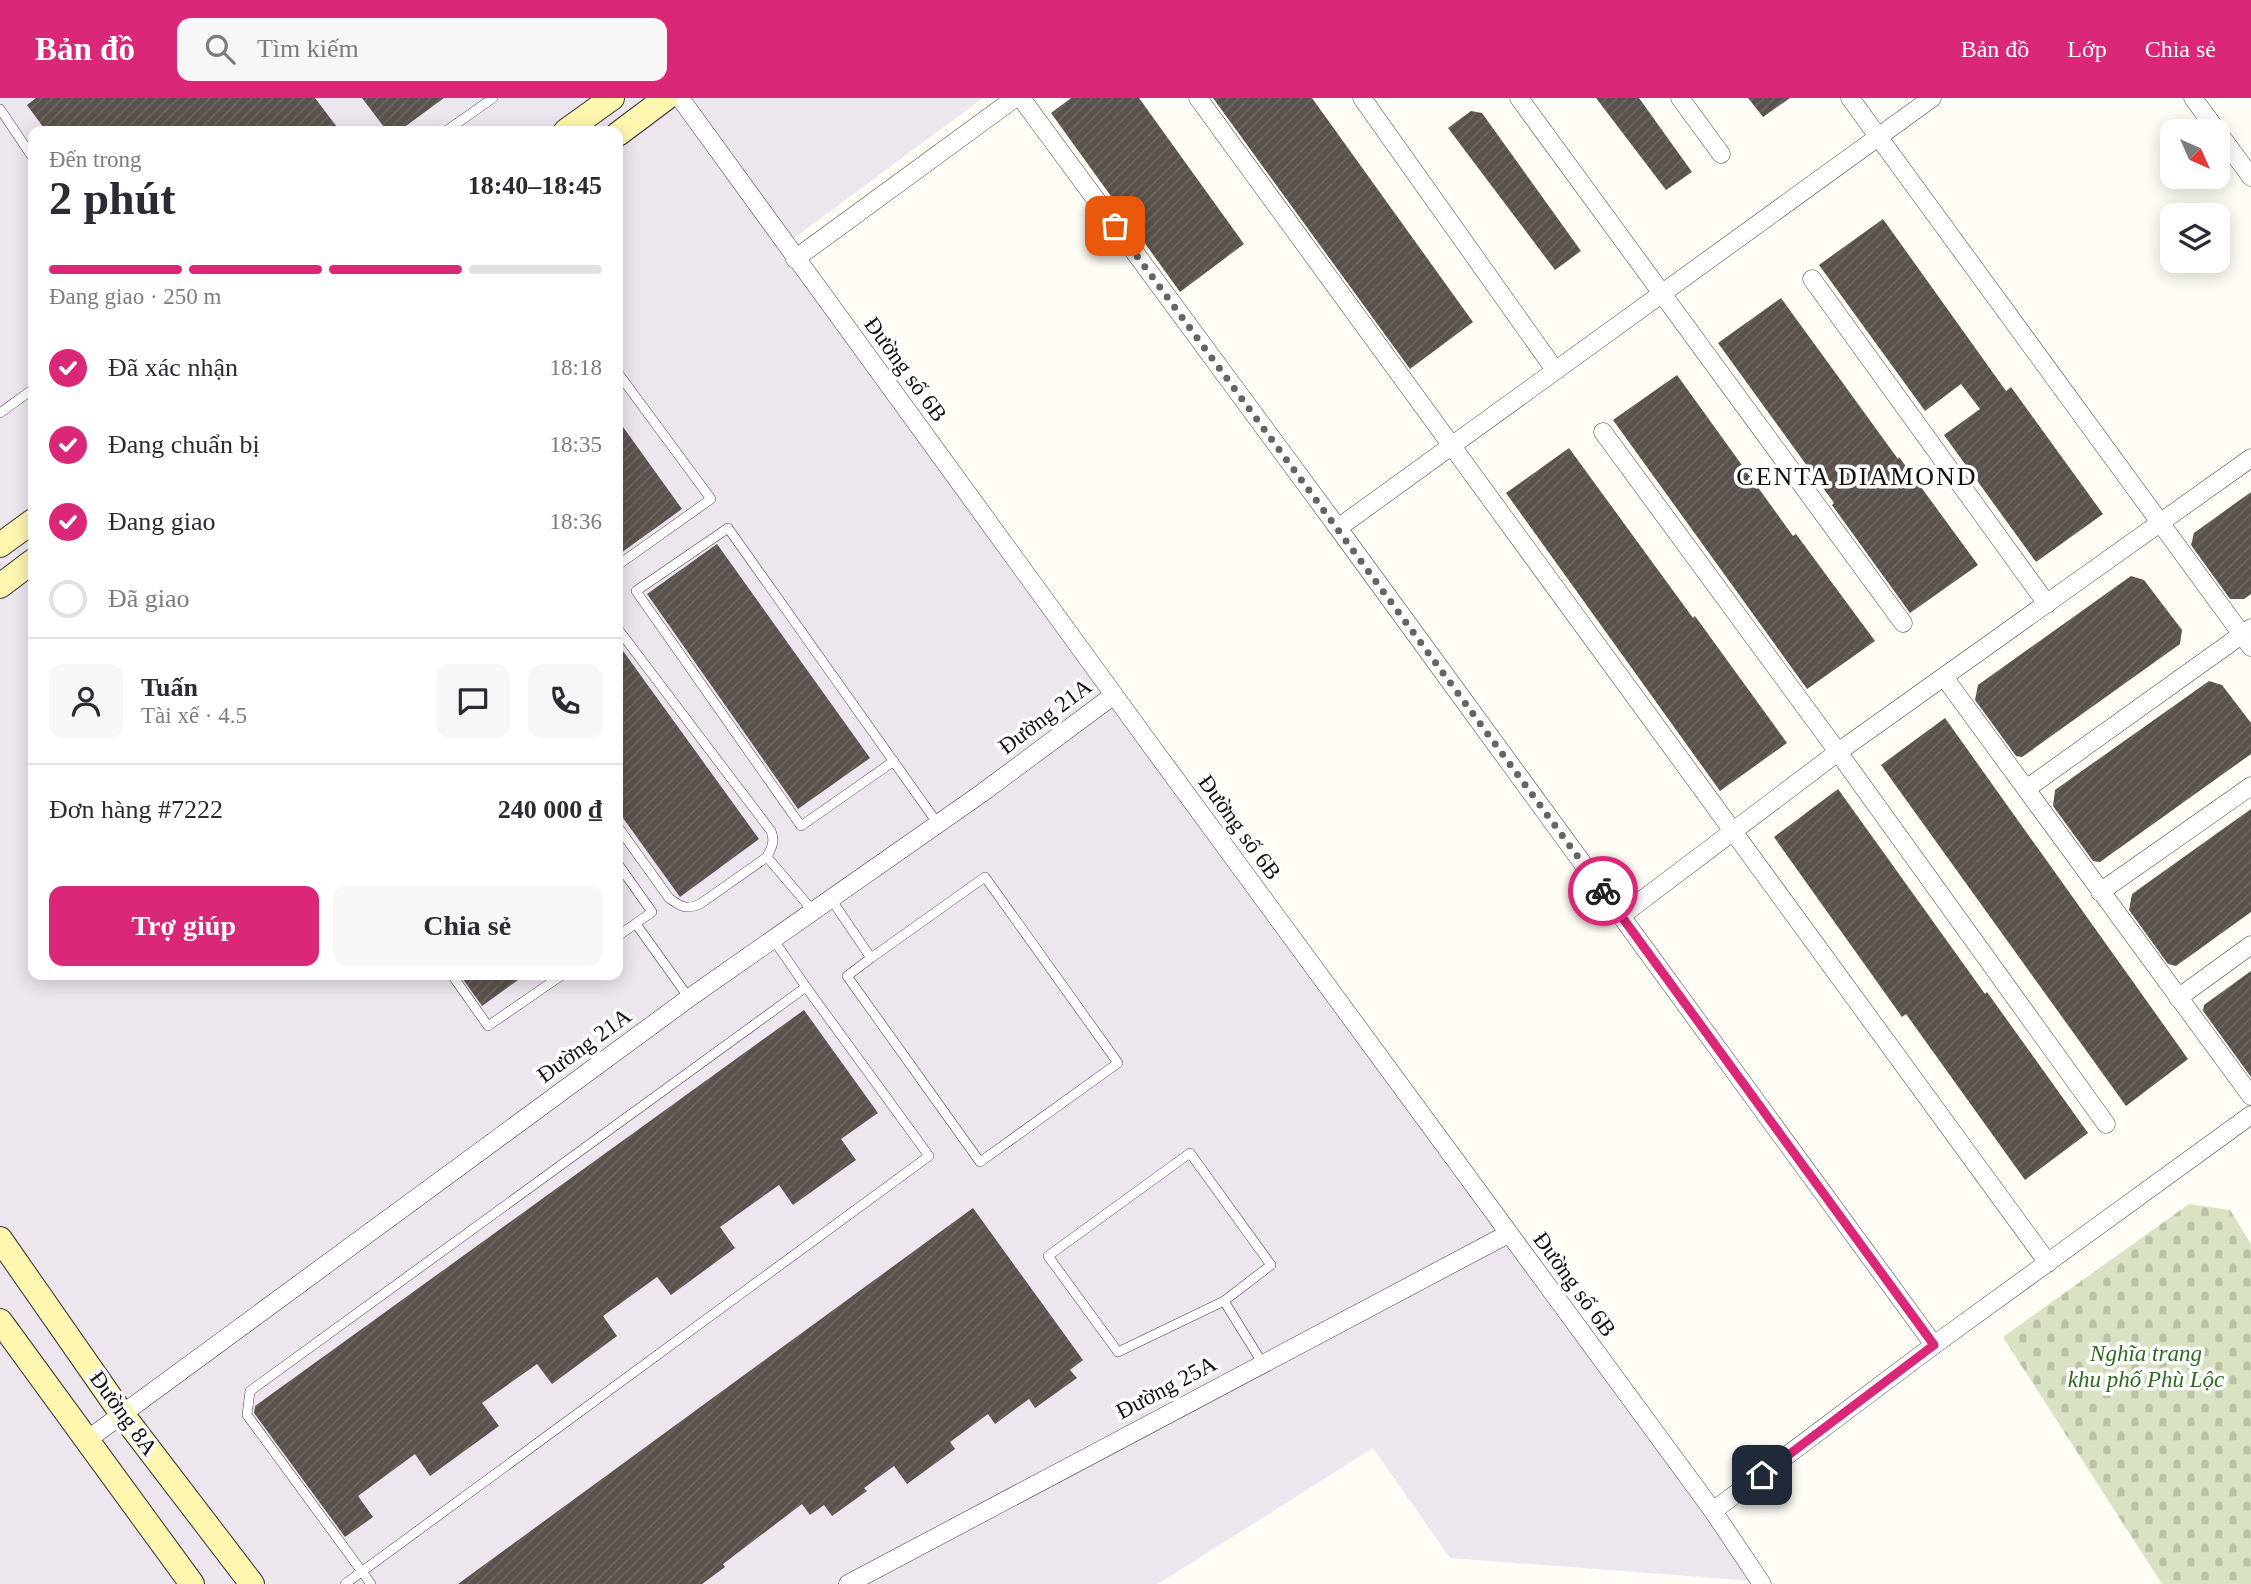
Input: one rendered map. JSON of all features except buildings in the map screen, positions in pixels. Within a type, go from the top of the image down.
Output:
[{"type":"street","points":[[573,126],[612,98]]},
{"type":"street","points":[[623,130],[666,98]]},
{"type":"street","name":"Đường số 6B","points":[[680,98],[795,259],[1713,1511],[1762,1584]]},
{"type":"street","points":[[795,259],[1015,98]]},
{"type":"street","points":[[1021,98],[1934,1345]]},
{"type":"street","points":[[1198,98],[2048,1263]]},
{"type":"street","points":[[1363,98],[1555,370]]},
{"type":"street","points":[[1519,98],[1903,623]]},
{"type":"street","points":[[1680,98],[1721,154]]},
{"type":"street","points":[[1850,98],[2161,523],[2248,637],[2026,789]]},
{"type":"street","points":[[1338,528],[1932,98]]},
{"type":"street","points":[[2193,98],[2251,177]]},
{"type":"street","points":[[1812,279],[2047,604]]},
{"type":"street","points":[[1603,432],[1839,752],[2106,1124]]},
{"type":"street","points":[[1621,916],[1839,752],[2251,458]]},
{"type":"street","points":[[0,545],[28,525]]},
{"type":"street","points":[[0,586],[28,565]]},
{"type":"street","points":[[1944,677],[2251,1096]]},
{"type":"street","name":"Đường 21A","points":[[87,1440],[689,998],[938,824],[1114,695]]},
{"type":"street","points":[[2100,892],[2251,786]]},
{"type":"street","points":[[2178,998],[2251,945]]},
{"type":"street","points":[[1713,1511],[1934,1345],[2251,1115]]},
{"type":"street","name":"Đường 25A","points":[[848,1584],[1508,1234]]},
{"type":"street","name":"Đường 8A","points":[[0,1239],[122,1414],[252,1584]]},
{"type":"street","name":"Đường 8A","points":[[0,1321],[192,1584]]},
{"type":"lane","points":[[453,126],[493,98]]},
{"type":"lane","points":[[0,109],[28,151]]},
{"type":"lane","points":[[623,380],[711,499],[623,561]]},
{"type":"lane","points":[[0,413],[28,393]]},
{"type":"lane","points":[[894,761],[802,826],[636,591],[729,528],[894,761],[938,824]]},
{"type":"lane","points":[[623,636],[774,838],[767,857],[689,909],[679,906],[669,898],[623,834]]},
{"type":"lane","points":[[767,857],[813,911]]},
{"type":"lane","points":[[623,871],[652,912],[623,933]]},
{"type":"lane","points":[[985,877],[1118,1063],[980,1162],[847,976],[871,958],[985,877]]},
{"type":"lane","points":[[831,899],[871,958]]},
{"type":"lane","points":[[636,924],[689,998]]},
{"type":"lane","points":[[345,1584],[929,1156],[773,939]]},
{"type":"lane","points":[[456,980],[488,1026],[555,980]]},
{"type":"lane","points":[[371,1584],[247,1415],[250,1391],[806,987]]},
{"type":"lane","points":[[1190,1153],[1271,1265],[1224,1301],[1118,1352],[1048,1256],[1190,1153]]},
{"type":"lane","points":[[1224,1301],[1264,1364]]},
{"type":"shaded area","points":[[0,98],[983,98],[782,247],[1753,1581],[1450,1558],[1373,1448],[1158,1584],[0,1584]]},
{"type":"green space","name":"Nghĩa trang khu phố Phù Lộc","points":[[2189,1204],[2230,1210],[2251,1244],[2251,1584],[2162,1584],[2003,1337]]},
{"type":"way so far","points":[[1115,226],[1603,891]]},
{"type":"district","name":"CENTA DIAMOND","points":[[1857,476]]},
{"type":"route","points":[[1603,891],[1934,1345],[1762,1475]]}]
